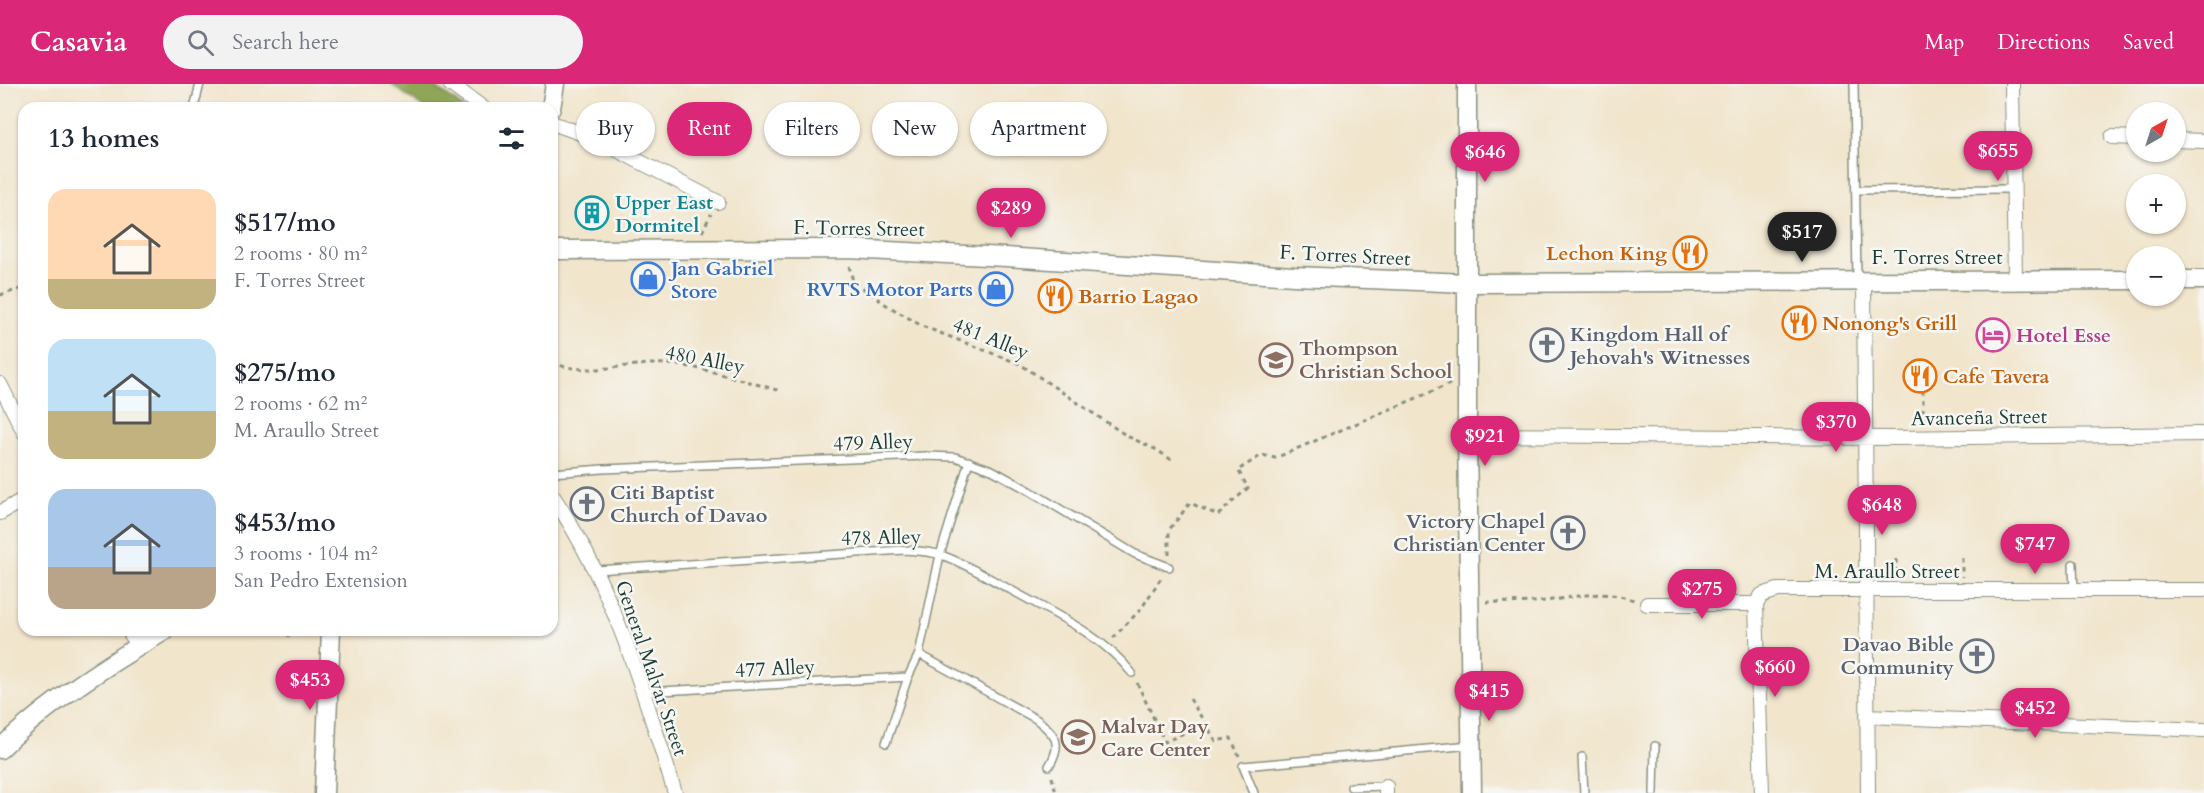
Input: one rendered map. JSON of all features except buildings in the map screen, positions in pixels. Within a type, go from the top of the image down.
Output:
[{"type":"main road","points":[[552,102],[555,84]]},
{"type":"main road","points":[[1467,84],[1467,435],[1472,793]]},
{"type":"main road","name":"F. Torres Street","points":[[558,250],[848,249],[1294,276],[1468,283],[2126,280]]},
{"type":"main road","points":[[2186,280],[2204,280]]},
{"type":"main road","points":[[0,749],[45,710],[156,636]]},
{"type":"main road","points":[[324,793],[332,636]]},
{"type":"street","points":[[450,84],[475,102]]},
{"type":"street","points":[[2012,84],[2015,280]]},
{"type":"street","points":[[558,125],[594,138],[718,202]]},
{"type":"street","points":[[2112,138],[2126,138]]},
{"type":"street","points":[[2186,140],[2204,141]]},
{"type":"street","points":[[1860,280],[1865,438],[1868,793]]},
{"type":"street","points":[[0,384],[3,399],[18,423]]},
{"type":"street","name":"Avanceña Street","points":[[1467,435],[1923,438],[2204,434]]},
{"type":"street","points":[[0,513],[18,503]]},
{"type":"street","name":"General Malvar Street","points":[[558,504],[596,570],[614,610],[644,692],[675,793]]},
{"type":"street","name":"M. Araullo Street","points":[[1647,604],[1756,604],[1762,595],[1772,591],[2204,590]]},
{"type":"street","points":[[1756,604],[1762,793]]},
{"type":"street","points":[[132,636],[139,646]]},
{"type":"street","points":[[1867,716],[2204,730]]},
{"type":"lane","points":[[196,102],[200,84]]},
{"type":"lane","points":[[1854,84],[1860,280]]},
{"type":"lane","points":[[1856,190],[2013,189]]},
{"type":"lane","name":"479 Alley","points":[[558,472],[925,456],[955,457],[992,470],[1030,490],[1135,554],[1168,567]]},
{"type":"lane","points":[[886,743],[908,677],[919,654],[940,555],[969,461]]},
{"type":"lane","name":"478 Alley","points":[[596,570],[904,550],[940,555],[964,565],[1081,628],[1106,645],[1132,673]]},
{"type":"lane","points":[[2073,564],[2073,591]]},
{"type":"lane","points":[[919,654],[1036,719],[1048,729],[1055,738],[1057,746],[1056,755],[1049,766]]},
{"type":"lane","name":"477 Alley","points":[[644,692],[908,677]]},
{"type":"lane","points":[[1254,793],[1243,766],[1471,745]]},
{"type":"lane","points":[[1654,793],[1655,746]]},
{"type":"lane","points":[[1582,756],[1584,793]]},
{"type":"lane","points":[[1351,787],[1386,790]]},
{"type":"path","points":[[699,249],[703,230],[718,202]]},
{"type":"path","name":"481 Alley","points":[[848,249],[851,278],[885,304],[922,326],[1020,364],[1127,436],[1157,450],[1173,461]]},
{"type":"path","points":[[0,295],[18,290]]},
{"type":"path","name":"480 Alley","points":[[558,364],[581,370],[600,370],[670,364],[781,391]]},
{"type":"path","points":[[1106,645],[1141,609],[1168,567],[1169,530],[1190,503],[1218,515],[1248,488],[1238,470],[1262,455],[1275,458],[1467,377]]},
{"type":"path","points":[[1923,390],[1923,438]]},
{"type":"path","points":[[1469,603],[1533,602],[1584,594],[1629,598],[1647,604]]},
{"type":"path","points":[[1132,673],[1164,741],[1205,723]]},
{"type":"path","points":[[1190,699],[1216,741],[1231,738],[1243,766]]},
{"type":"path","points":[[1049,766],[1056,793]]},
{"type":"green space","points":[[391,84],[431,84],[456,102],[416,102]]},
{"type":"place","name":"Upper East Dormitel","points":[[592,213]]},
{"type":"place","name":"Lechon King","points":[[1690,253]]},
{"type":"place","name":"Jan Gabriel Store","points":[[648,279]]},
{"type":"place","name":"RVTS Motor Parts","points":[[996,289]]},
{"type":"place","name":"Barrio Lagao","points":[[1055,296]]},
{"type":"place","name":"Nonong's Grill","points":[[1799,323]]},
{"type":"place","name":"Hotel Esse","points":[[1993,335]]},
{"type":"place","name":"Kingdom Hall of Jehovah's Witnesses","points":[[1547,345]]},
{"type":"place","name":"Thompson Christian School","points":[[1276,360]]},
{"type":"place","name":"Cafe Tavera","points":[[1920,376]]},
{"type":"place","name":"Citi Baptist Church of Davao","points":[[587,504]]},
{"type":"place","name":"Victory Chapel Christian Center","points":[[1568,533]]},
{"type":"place","name":"Davao Bible Community","points":[[1977,656]]},
{"type":"place","name":"Malvar Day Care Center","points":[[1078,737]]}]
